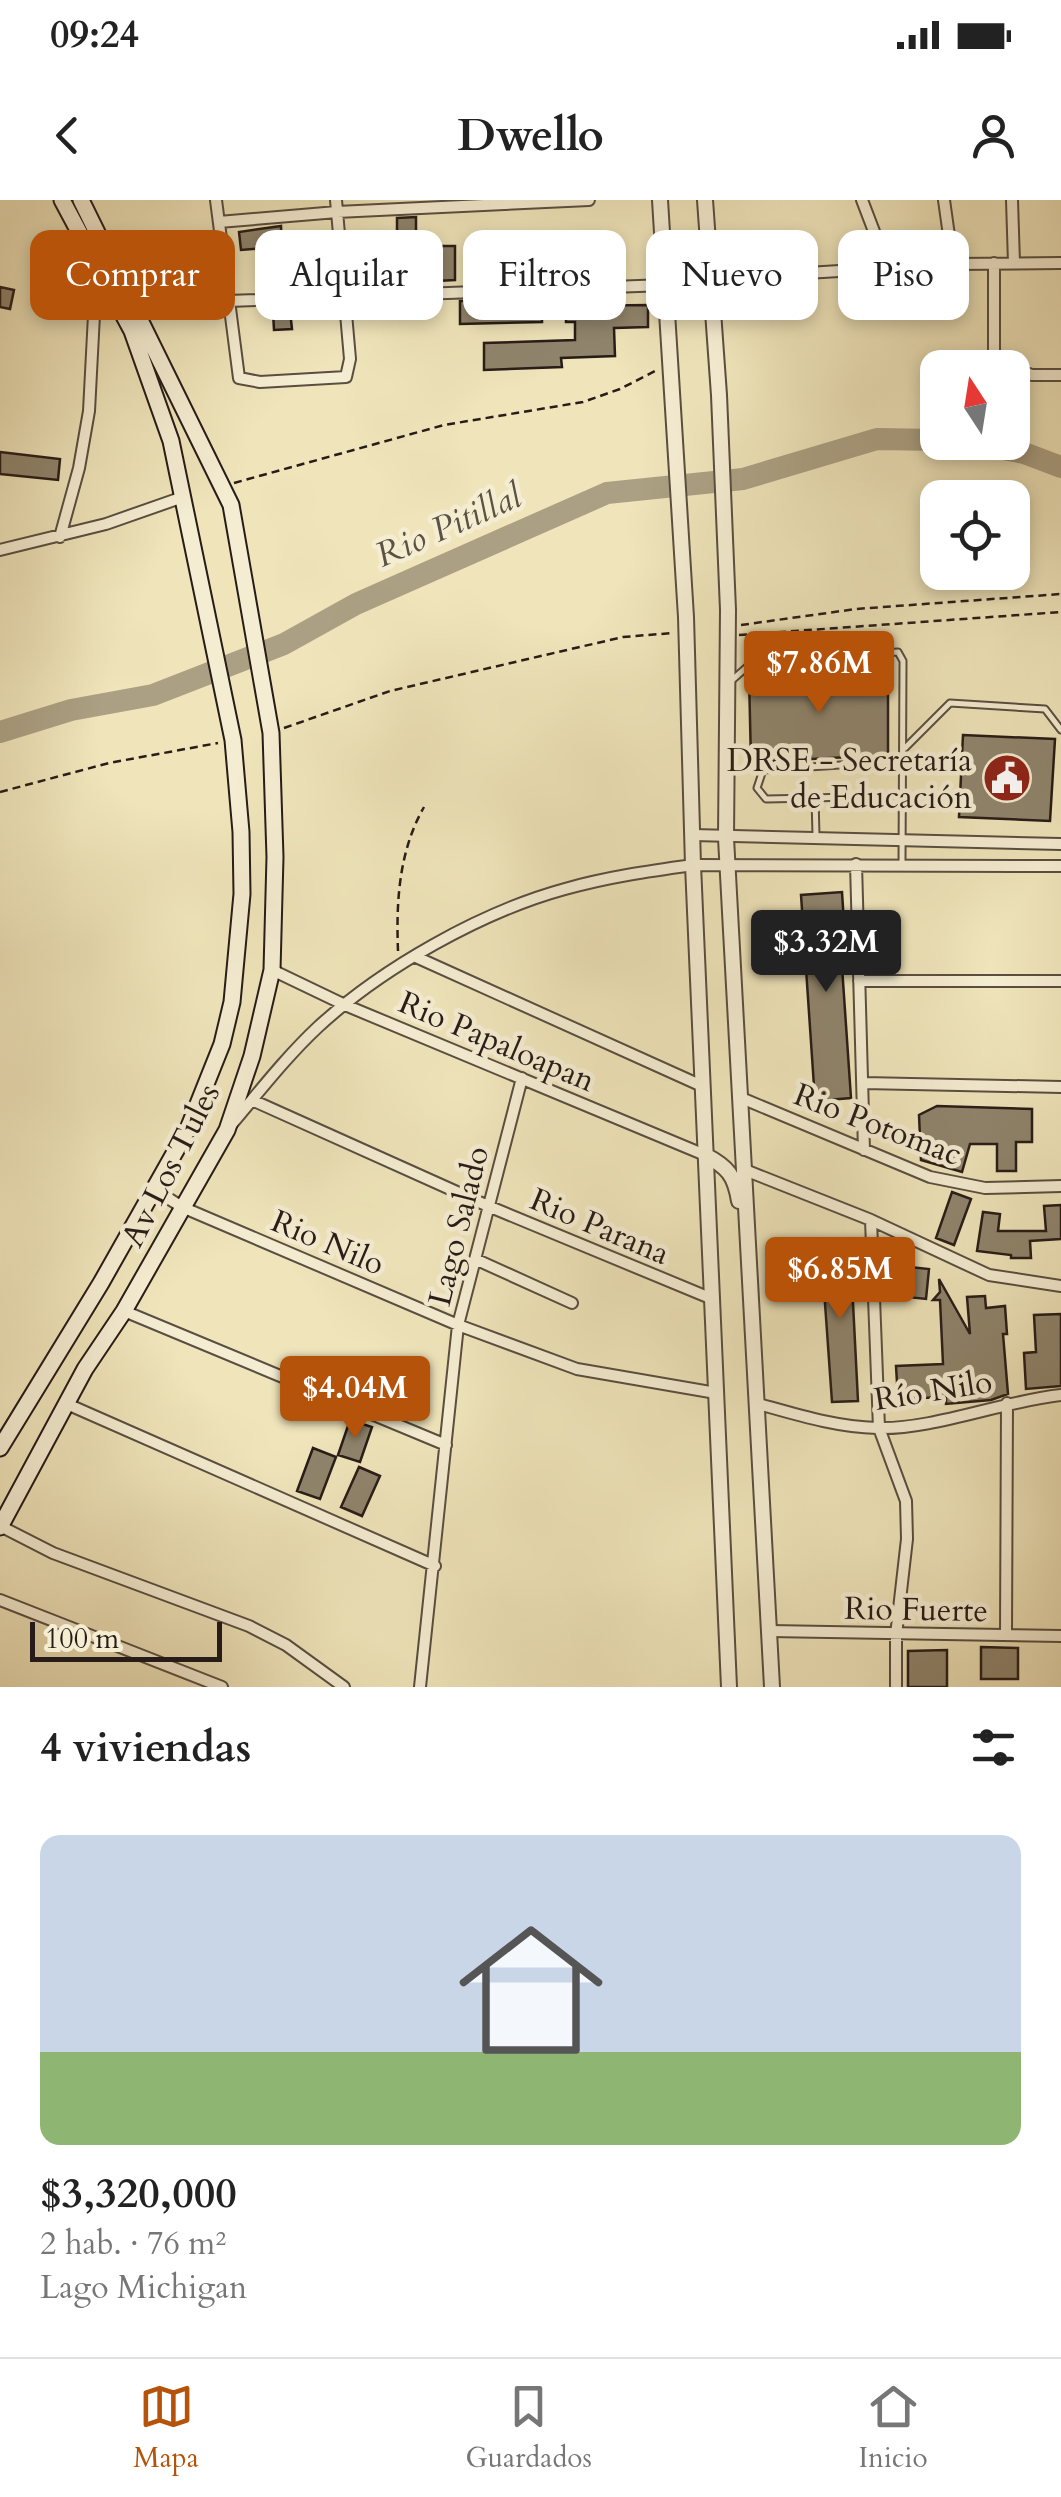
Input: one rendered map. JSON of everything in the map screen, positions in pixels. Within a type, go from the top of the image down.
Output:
[{"type":"main road","name":"Av Los Tules","points":[[62,200],[78,230]]},
{"type":"main road","name":"Av Los Tules","points":[[81,200],[96,230]]},
{"type":"main road","name":"Av Los Tules","points":[[0,1448],[188,1129],[222,1044],[232,1002],[242,894],[242,832],[233,740],[171,441],[126,320]]},
{"type":"main road","name":"Av Los Tules","points":[[0,1527],[85,1369],[124,1311],[227,1130],[252,1056],[272,970],[276,857],[271,733],[231,505],[141,320]]},
{"type":"street","points":[[216,200],[221,230]]},
{"type":"street","points":[[220,222],[337,206],[589,200]]},
{"type":"street","points":[[660,200],[662,230]]},
{"type":"street","points":[[706,200],[708,230]]},
{"type":"street","points":[[862,200],[873,230]]},
{"type":"street","points":[[944,200],[948,230]]},
{"type":"street","points":[[1012,200],[1014,263]]},
{"type":"street","points":[[969,264],[1061,263]]},
{"type":"street","points":[[994,264],[994,350]]},
{"type":"street","points":[[443,293],[646,286]]},
{"type":"street","points":[[60,537],[86,430],[94,320]]},
{"type":"street","points":[[231,320],[240,378],[260,382],[346,377],[350,359],[346,320]]},
{"type":"street","points":[[667,320],[686,625],[704,1155],[729,1687]]},
{"type":"street","points":[[713,320],[730,682],[727,866],[772,1687]]},
{"type":"street","points":[[1030,375],[1061,375]]},
{"type":"street","points":[[0,550],[60,537],[182,497]]},
{"type":"street","points":[[693,835],[1061,844]]},
{"type":"street","points":[[1018,864],[1019,842]]},
{"type":"street","points":[[227,1130],[317,1028],[345,1005],[416,957],[498,913],[562,890],[636,872],[693,864],[1061,866]]},
{"type":"street","points":[[856,864],[864,1150]]},
{"type":"street","points":[[416,957],[702,1086]]},
{"type":"street","name":"Rio Papaloapan","points":[[272,970],[345,1005],[704,1155]]},
{"type":"street","points":[[859,981],[1061,981]]},
{"type":"street","name":"Lago Salado","points":[[420,1687],[458,1325],[522,1078]]},
{"type":"street","points":[[864,1084],[1061,1087]]},
{"type":"street","name":"Rio Potomac","points":[[739,1097],[930,1177],[985,1188],[1061,1186]]},
{"type":"street","name":"Rio Parana","points":[[252,1100],[488,1206],[710,1298]]},
{"type":"street","points":[[704,1155],[726,1167],[734,1178],[747,1262]]},
{"type":"street","points":[[745,1170],[871,1220],[989,1275],[1061,1286]]},
{"type":"street","name":"Rio Nilo","points":[[155,1190],[182,1207],[458,1325],[577,1369],[716,1393]]},
{"type":"street","points":[[871,1220],[880,1428],[906,1500],[907,1538],[896,1634],[896,1687]]},
{"type":"street","points":[[475,1259],[572,1303]]},
{"type":"street","points":[[124,1311],[446,1445]]},
{"type":"street","name":"Río Nilo","points":[[755,1403],[815,1420],[880,1428],[1061,1395]]},
{"type":"street","points":[[68,1404],[435,1566]]},
{"type":"street","points":[[1006,1404],[1006,1636]]},
{"type":"street","points":[[0,1527],[53,1554],[248,1626],[286,1645],[344,1687]]},
{"type":"street","points":[[0,1600],[222,1687]]},
{"type":"street","name":"Rio Fuerte","points":[[770,1632],[1061,1636]]},
{"type":"lane","points":[[730,682],[747,667],[763,660],[898,652],[904,661],[902,863]]},
{"type":"lane","points":[[903,750],[950,703],[1045,709],[1061,730]]},
{"type":"lane","points":[[903,761],[763,770],[757,788],[766,799],[903,795]]},
{"type":"lane","points":[[815,798],[816,838]]},
{"type":"path","points":[[223,486],[444,425],[582,402],[620,389],[669,364]]},
{"type":"path","points":[[728,631],[856,609],[1061,594]]},
{"type":"path","points":[[728,631],[1061,612]]},
{"type":"path","points":[[271,733],[390,691],[686,625]]},
{"type":"path","points":[[0,792],[109,763],[233,740]]},
{"type":"path","points":[[398,968],[397,901],[402,863],[424,806]]},
{"type":"building","points":[[416,217],[416,230],[397,230],[397,218]]},
{"type":"building","points":[[281,226],[281,230],[255,230],[255,249],[241,250],[239,232]]},
{"type":"building","points":[[443,246],[455,246],[455,280],[443,281]]},
{"type":"building","points":[[0,287],[14,290],[10,309],[0,307]]},
{"type":"building","points":[[460,301],[463,320],[542,322],[460,324]]},
{"type":"building","points":[[626,305],[646,305],[648,327],[614,328],[615,356],[561,358],[562,367],[484,370],[484,343],[575,340],[575,322],[566,320],[626,320]]},
{"type":"building","points":[[273,320],[291,320],[292,329],[274,330]]},
{"type":"building","points":[[0,452],[60,459],[58,480],[0,474]]},
{"type":"building","points":[[888,671],[888,755],[751,762],[749,676]]},
{"type":"building","name":"DRSE - Secretaría de Educación","points":[[963,735],[1055,739],[1050,821],[959,817]]},
{"type":"building","points":[[842,892],[844,923],[839,923],[851,1098],[815,1101],[801,895]]},
{"type":"building","points":[[937,1106],[1032,1109],[1032,1142],[1016,1142],[1016,1171],[997,1171],[997,1144],[970,1144],[962,1172],[921,1160],[919,1115]]},
{"type":"building","points":[[952,1192],[971,1199],[954,1245],[936,1238]]},
{"type":"building","points":[[1061,1205],[1061,1239],[1030,1241],[1031,1258],[977,1251],[983,1212],[1000,1214],[998,1231],[1046,1231],[1044,1206]]},
{"type":"building","points":[[850,1244],[858,1401],[832,1402],[821,1247]]},
{"type":"building","points":[[891,1265],[929,1269],[926,1299],[888,1295]]},
{"type":"building","points":[[939,1279],[970,1334],[967,1297],[985,1296],[986,1308],[1005,1306],[1008,1394],[991,1400],[946,1404],[946,1397],[898,1399],[896,1366],[943,1364],[940,1300],[933,1300],[940,1292]]},
{"type":"building","points":[[1061,1314],[1061,1386],[1026,1389],[1024,1353],[1036,1352],[1034,1315]]},
{"type":"building","points":[[350,1420],[372,1427],[360,1462],[338,1455]]},
{"type":"building","points":[[313,1448],[336,1457],[320,1499],[297,1491]]},
{"type":"building","points":[[359,1467],[380,1476],[362,1516],[341,1507]]},
{"type":"building","points":[[981,1647],[1018,1648],[1018,1679],[981,1679]]},
{"type":"building","points":[[947,1650],[947,1687],[908,1687],[908,1651]]},
{"type":"waterway","name":"Rio Pitillal","points":[[0,732],[71,710],[153,695],[284,644],[356,604],[607,493],[743,479],[877,439],[920,440]]},
{"type":"waterway","name":"Rio Pitillal","points":[[1030,455],[1061,467]]},
{"type":"place","name":"DRSE - Secretaría de Educación","points":[[1007,778]]}]
